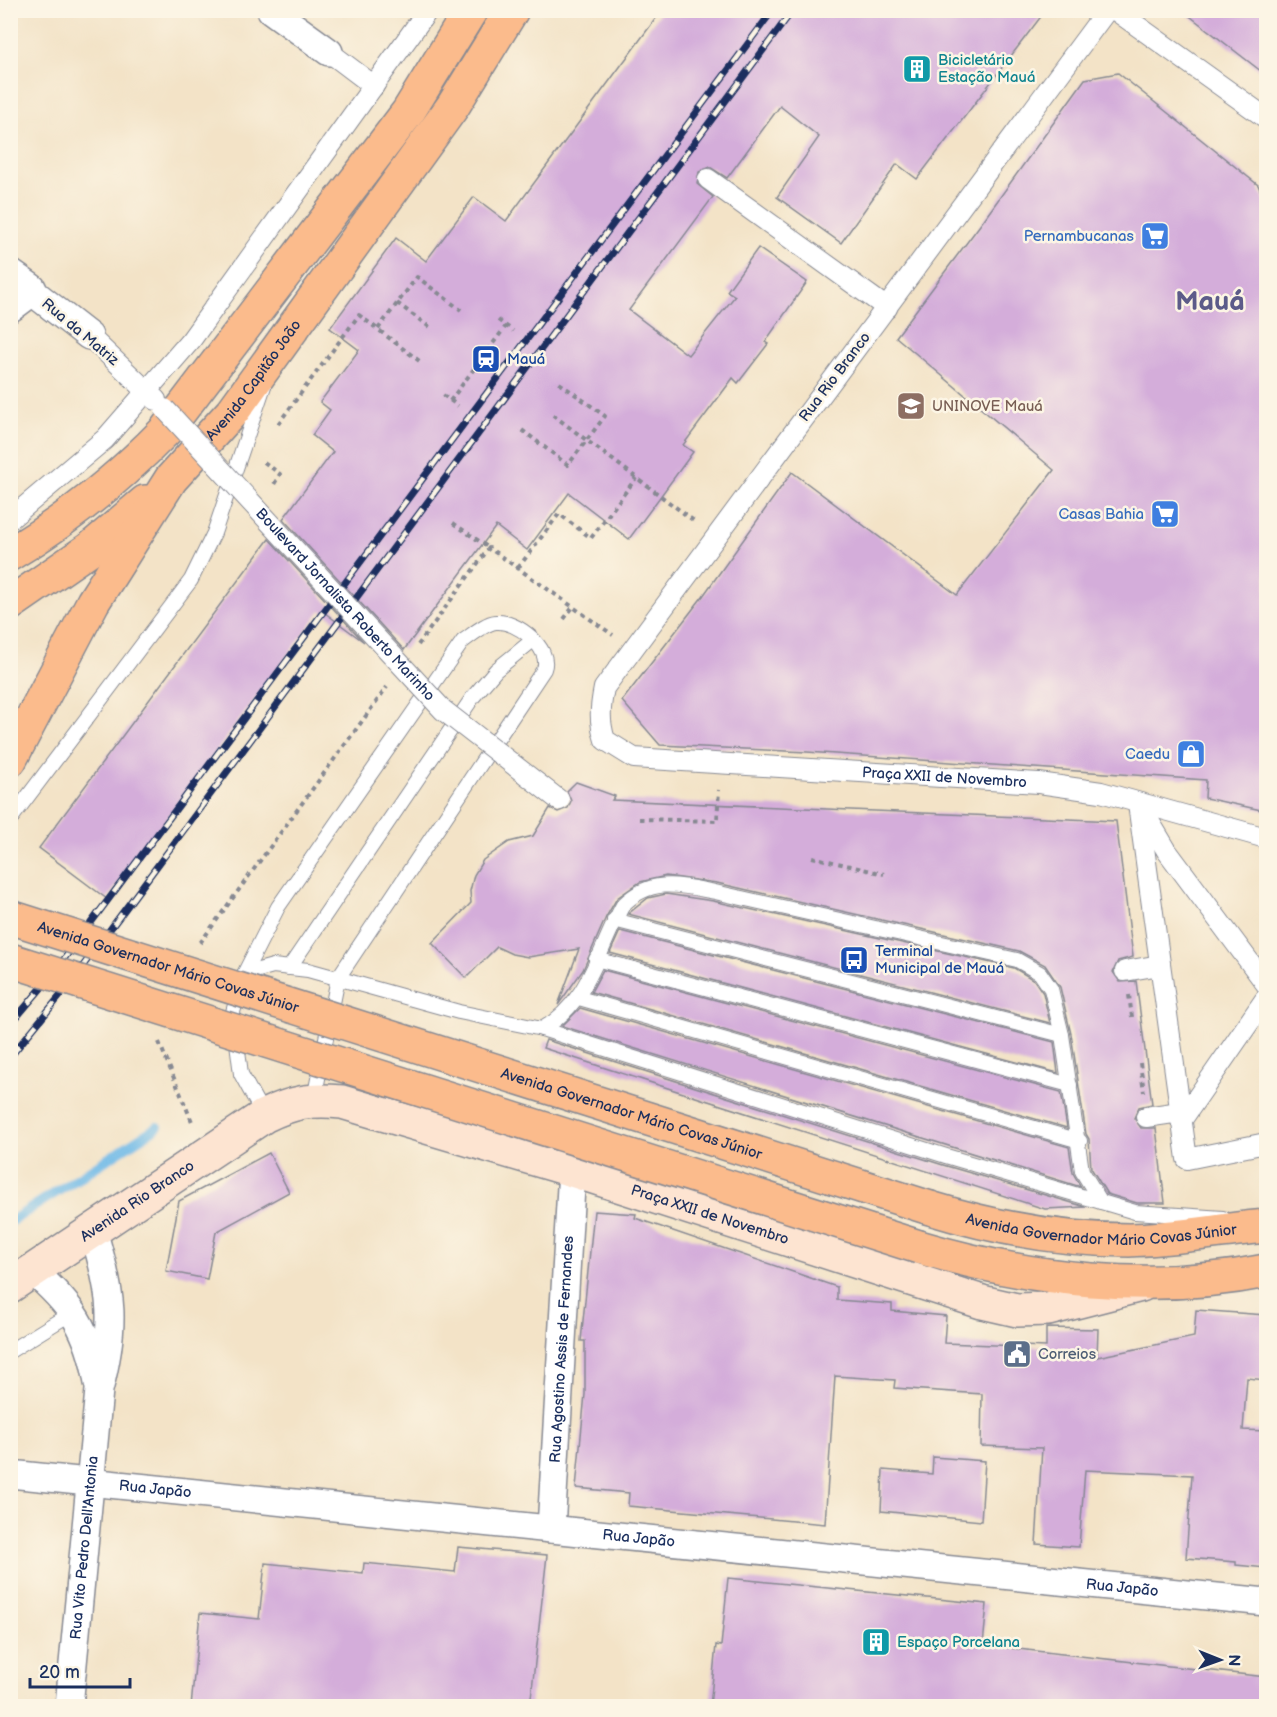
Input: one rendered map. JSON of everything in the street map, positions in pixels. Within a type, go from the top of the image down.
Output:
[{"type":"main road","points":[[10,554],[69,516],[127,470],[165,431],[408,112],[471,10]]},
{"type":"main road","name":"Avenida Capitão João","points":[[10,760],[93,602],[171,479],[233,411],[453,106],[512,10]]},
{"type":"main road","points":[[10,604],[92,548],[171,479]]},
{"type":"main road","name":"Avenida Governador Mário Covas Júnior","points":[[10,917],[986,1226],[1038,1235],[1130,1240],[1266,1225]]},
{"type":"main road","points":[[10,960],[978,1265],[1061,1279],[1157,1281],[1247,1275],[1266,1271]]},
{"type":"main road","name":"Praça XXII de Novembro","points":[[264,1116],[289,1104],[314,1099],[342,1102],[572,1170],[950,1294],[1017,1310],[1048,1309],[1157,1281]]},
{"type":"main road","name":"Avenida Rio Branco","points":[[21,1278],[264,1116]]},
{"type":"street","points":[[271,10],[374,86]]},
{"type":"street","points":[[10,519],[105,439],[191,340],[428,10]]},
{"type":"street","name":"Rua Rio Branco","points":[[619,749],[605,740],[601,727],[599,714],[604,688],[1107,10]]},
{"type":"street","points":[[1115,10],[1266,117]]},
{"type":"street","points":[[708,179],[887,308]]},
{"type":"street","name":"Rua da Matriz","points":[[17,290],[89,336],[148,391]]},
{"type":"street","name":"Boulevard Jornalista Roberto Marinho","points":[[148,391],[443,710],[559,800]]},
{"type":"street","name":"Praça XXII de Novembro","points":[[619,749],[634,758],[1039,783],[1101,792],[1266,838]]},
{"type":"street","points":[[1138,804],[1187,1159],[1266,1143]]},
{"type":"street","points":[[1138,804],[1167,851],[1266,984]]},
{"type":"street","points":[[1125,971],[1160,965]]},
{"type":"street","points":[[1180,1117],[1266,998]]},
{"type":"street","points":[[1146,1117],[1180,1117]]},
{"type":"street","name":"Rua Agostino Assis de Fernandes","points":[[551,1529],[572,1170]]},
{"type":"street","name":"Rua Vito Pedro Dell'Antonia","points":[[69,1707],[99,1390],[110,1348],[111,1305],[105,1269],[93,1231]]},
{"type":"street","name":"Rua Vito Pedro Dell'Antonia","points":[[21,1278],[58,1292],[73,1312],[92,1352],[99,1390]]},
{"type":"street","name":"Rua Japão","points":[[10,1474],[1266,1602]]},
{"type":"lane","points":[[10,820],[195,572],[214,532],[249,433],[271,357]]},
{"type":"lane","points":[[264,1116],[241,1074],[235,1043],[233,1012],[244,974],[278,907],[463,641],[493,622],[509,622],[533,640],[545,653],[547,661],[544,669],[338,978],[314,1099]]},
{"type":"lane","points":[[289,968],[473,697],[496,670],[533,640]]},
{"type":"lane","points":[[542,1029],[561,1018],[579,998],[623,905],[634,894],[656,885],[683,886],[1017,960],[1040,973],[1051,989],[1062,1035],[1080,1141],[1082,1171],[1101,1202]]},
{"type":"lane","points":[[614,920],[1062,1035]]},
{"type":"lane","points":[[596,959],[1070,1085]]},
{"type":"lane","points":[[244,974],[273,966],[289,968],[338,978],[459,1012],[542,1029],[946,1156],[1135,1212],[1266,1225]]},
{"type":"lane","points":[[579,998],[1080,1141]]},
{"type":"lane","points":[[10,1351],[73,1312]]},
{"type":"path","points":[[378,329],[417,277],[461,310]]},
{"type":"path","points":[[397,303],[432,329]]},
{"type":"path","points":[[274,430],[359,315],[422,363]]},
{"type":"path","points":[[498,320],[513,331]]},
{"type":"path","points":[[450,400],[506,326]]},
{"type":"path","points":[[522,430],[568,465],[605,416],[558,381]]},
{"type":"path","points":[[443,395],[458,406]]},
{"type":"path","points":[[553,415],[716,538]]},
{"type":"path","points":[[518,568],[559,514],[591,538],[636,478]]},
{"type":"path","points":[[453,523],[489,548]]},
{"type":"path","points":[[564,619],[573,607]]},
{"type":"path","points":[[639,819],[717,821]]},
{"type":"path","points":[[812,858],[884,874]]},
{"type":"building","name":"Mauá","points":[[662,10],[1046,10],[917,179],[897,164],[841,243],[777,197],[819,137],[780,106],[727,178],[710,167],[699,172],[697,184],[713,197],[629,310],[688,355],[735,296],[727,291],[758,248],[807,282],[765,342],[768,344],[738,383],[733,378],[683,445],[693,452],[629,539],[569,493],[527,550],[496,526],[404,650],[283,519],[333,452],[312,435],[330,410],[320,402],[359,350],[330,328],[396,238],[426,261],[474,197],[506,221]]},
{"type":"building","points":[[1182,10],[1266,10],[1266,75]]},
{"type":"building","points":[[1118,73],[1258,185],[1266,203],[1266,811],[1205,798],[1206,780],[807,752],[660,745],[622,701],[703,596],[792,472],[957,595],[1054,470],[896,337],[1085,79]]},
{"type":"building","points":[[269,539],[364,642],[321,610],[107,899],[39,848]]},
{"type":"building","points":[[576,782],[615,796],[612,800],[1116,821],[1133,957],[1118,961],[1113,972],[1120,982],[1136,981],[1152,1104],[1139,1107],[1134,1118],[1141,1128],[1156,1128],[1165,1203],[1137,1203],[1107,1194],[1091,1168],[1089,1139],[1086,1134],[1071,1034],[1060,987],[1045,965],[1019,951],[717,883],[666,876],[640,882],[617,898],[606,917],[583,970],[558,1005],[579,949],[528,957],[512,954],[497,947],[466,978],[432,943],[471,903],[470,891],[474,875],[483,860],[509,842],[533,836],[550,808],[558,812],[568,808],[571,801],[567,791]]},
{"type":"building","points":[[666,894],[713,901],[1014,968],[1034,980],[1043,993],[1050,1023],[628,914],[648,898]]},
{"type":"building","points":[[620,931],[1054,1042],[1058,1073],[610,953]]},
{"type":"building","points":[[603,970],[1061,1092],[1067,1128],[591,992]]},
{"type":"building","points":[[580,1008],[1069,1147],[1073,1173],[1081,1187],[562,1026]]},
{"type":"building","points":[[546,1040],[943,1165],[1086,1207],[1045,1209],[543,1048]]},
{"type":"building","points":[[269,1153],[289,1192],[216,1232],[207,1279],[166,1271],[179,1201]]},
{"type":"building","points":[[594,1211],[636,1214],[635,1218],[837,1287],[837,1300],[892,1304],[892,1311],[946,1316],[944,1343],[1046,1347],[1046,1328],[1098,1329],[1097,1357],[1194,1337],[1196,1310],[1266,1315],[1266,1380],[1247,1378],[1243,1430],[1266,1431],[1266,1568],[1236,1565],[1236,1562],[1186,1558],[1192,1475],[1085,1470],[1079,1547],[1036,1544],[1042,1448],[981,1446],[982,1394],[894,1388],[895,1380],[835,1376],[825,1524],[628,1506],[629,1493],[576,1488],[585,1394],[585,1341],[581,1341]]},
{"type":"building","points":[[933,1457],[985,1461],[981,1521],[881,1511],[883,1470],[932,1474]]},
{"type":"building","points":[[458,1547],[547,1555],[530,1707],[269,1707],[238,1703],[237,1707],[191,1707],[200,1613],[259,1619],[265,1563],[363,1573],[364,1563],[455,1572]]},
{"type":"building","points":[[728,1578],[987,1604],[983,1645],[1266,1677],[1266,1707],[710,1707],[716,1645],[721,1646]]},
{"type":"waterway","points":[[10,1222],[157,1127]]},
{"type":"railway","points":[[10,1025],[49,979],[773,10]]},
{"type":"railway","points":[[10,1057],[65,990],[793,10]]},
{"type":"place","name":"Bicicletário Estação Mauá","points":[[917,69]]},
{"type":"place","name":"Pernambucanas","points":[[1155,236]]},
{"type":"place","name":"Mauá","points":[[486,359]]},
{"type":"place","name":"UNINOVE Mauá","points":[[911,406]]},
{"type":"place","name":"Casas Bahia","points":[[1165,514]]},
{"type":"place","name":"Caedu","points":[[1191,754]]},
{"type":"place","name":"Terminal Municipal de Mauá","points":[[854,960]]},
{"type":"place","name":"Correios","points":[[1017,1354]]},
{"type":"place","name":"Espaço Porcelana","points":[[876,1642]]},
{"type":"district","name":"Mauá","points":[[1210,302]]}]
